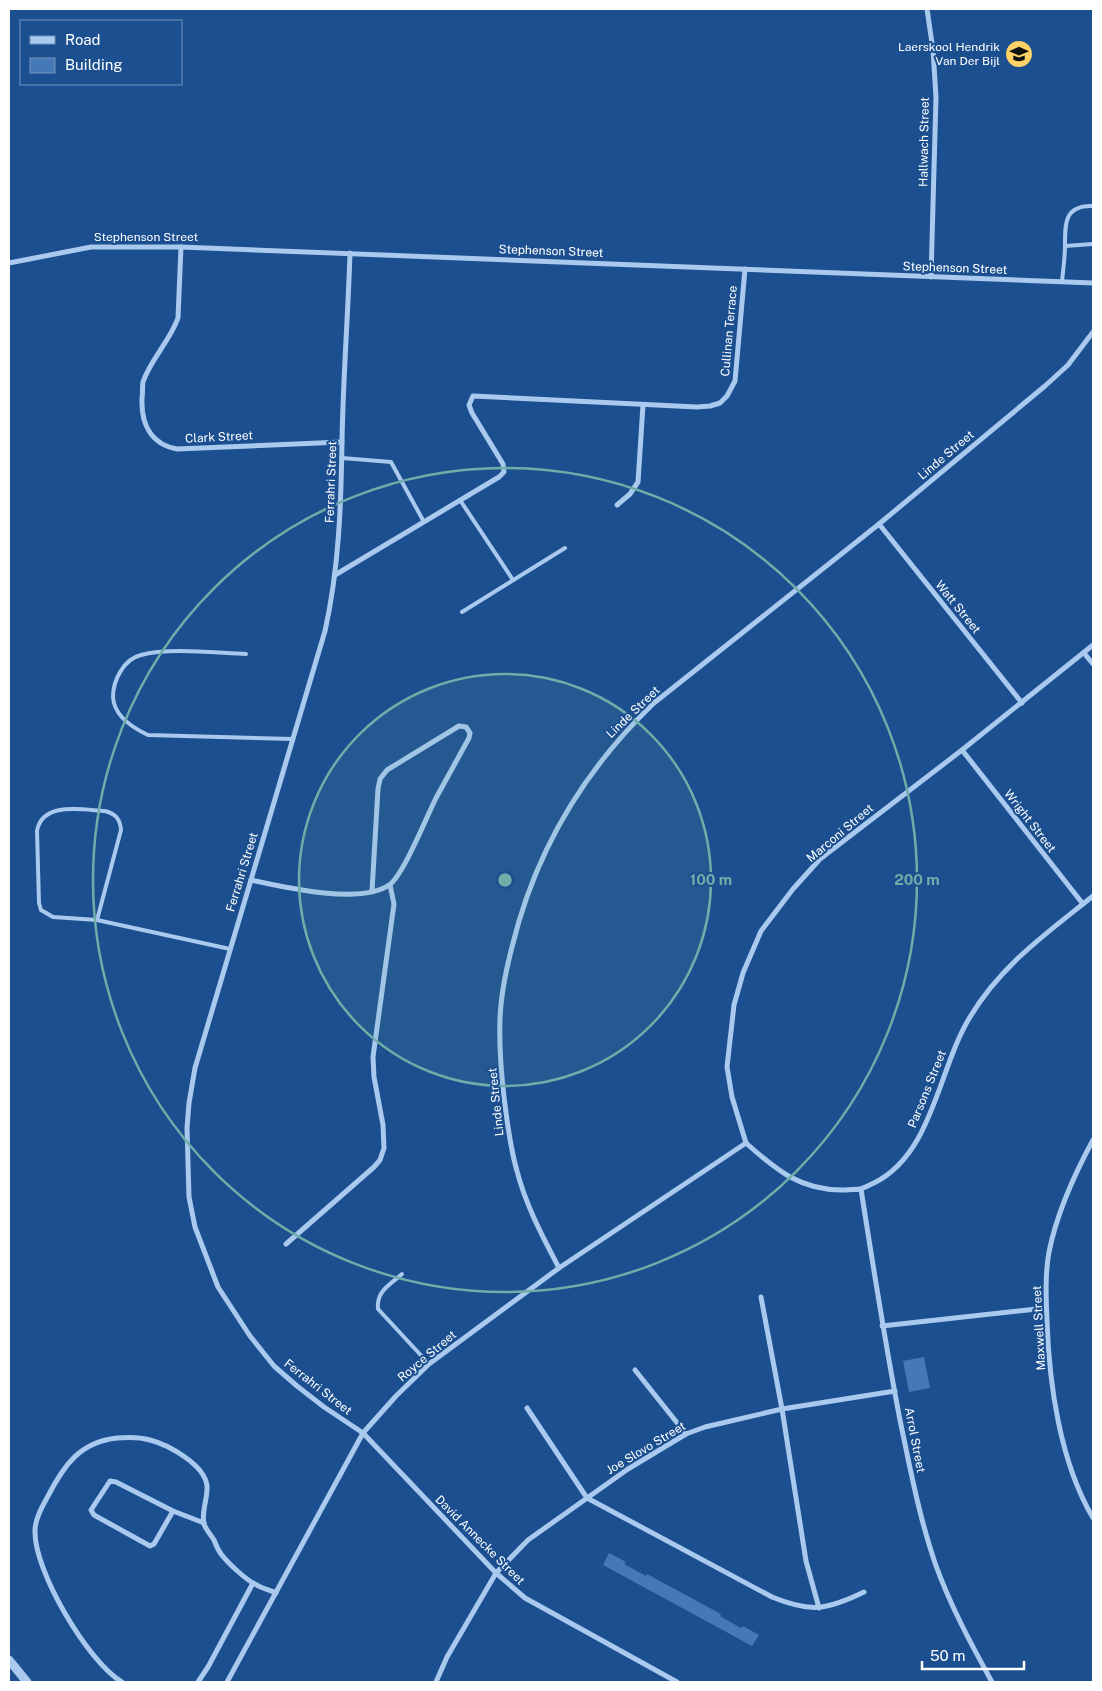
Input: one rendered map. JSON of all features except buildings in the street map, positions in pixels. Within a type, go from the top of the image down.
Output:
[{"type":"street","name":"Hallwach Street","points":[[927,9],[933,50],[936,98],[931,277]]},
{"type":"street","name":"Stephenson Street","points":[[9,263],[91,247],[181,247],[350,252],[1093,283]]},
{"type":"street","name":"Clark Street","points":[[181,247],[178,318],[175,328],[151,366],[143,383],[142,410],[149,432],[168,447],[177,449],[342,442]]},
{"type":"street","name":"Ferrahri Street","points":[[350,252],[339,534],[332,603],[195,1068],[189,1103],[187,1163],[189,1197],[195,1227],[218,1287],[250,1336],[274,1366],[324,1407],[363,1433]]},
{"type":"street","name":"Cullinan Terrace","points":[[460,500],[504,472],[503,464],[472,413],[469,405],[473,396],[643,405],[710,406],[720,403],[728,396],[732,389],[737,372],[745,269]]},
{"type":"street","name":"Linde Street","points":[[559,1268],[533,1216],[518,1173],[509,1136],[502,1080],[500,1018],[503,988],[520,912],[538,866],[560,824],[586,781],[607,752],[654,703],[879,524],[1045,386],[1068,365],[1093,332]]},
{"type":"street","points":[[616,505],[630,494],[638,482],[643,405]]},
{"type":"street","points":[[335,575],[460,500]]},
{"type":"street","name":"Watt Street","points":[[879,524],[1022,703]]},
{"type":"street","name":"Marconi Street","points":[[746,1143],[732,1097],[727,1066],[734,1005],[743,973],[761,931],[793,888],[820,859],[1093,646]]},
{"type":"street","points":[[1084,653],[1093,664]]},
{"type":"street","points":[[250,880],[300,890],[356,893],[372,891],[390,885],[404,865],[468,738],[470,733],[466,727],[458,726],[387,770],[380,779],[372,891]]},
{"type":"street","name":"Wright Street","points":[[962,750],[1083,904]]},
{"type":"street","points":[[286,1244],[374,1167],[383,1154],[383,1125],[374,1077],[373,1057],[394,904],[390,885]]},
{"type":"street","name":"Parsons Street","points":[[746,1143],[776,1169],[796,1180],[818,1188],[837,1190],[861,1189],[885,1177],[902,1161],[914,1145],[929,1115],[943,1076],[969,1018],[984,995],[1007,968],[1030,946],[1093,896]]},
{"type":"street","name":"Maxwell Street","points":[[1093,1140],[1058,1216],[1049,1253],[1046,1279],[1048,1356],[1060,1428],[1074,1480],[1093,1518]]},
{"type":"street","name":"Royce Street","points":[[227,1682],[363,1433],[396,1396],[429,1364],[559,1268],[746,1143]]},
{"type":"street","points":[[1086,1154],[1093,1157]]},
{"type":"street","name":"Arrol Street","points":[[861,1189],[882,1326],[917,1502],[935,1564],[947,1594],[992,1682]]},
{"type":"street","points":[[761,1297],[782,1409],[806,1561],[819,1608]]},
{"type":"street","points":[[882,1326],[1046,1308]]},
{"type":"street","points":[[635,1370],[686,1434]]},
{"type":"street","name":"Joe Slovo Street","points":[[436,1682],[447,1658],[496,1573],[528,1540],[628,1469],[686,1434],[705,1427],[782,1409],[894,1391]]},
{"type":"street","points":[[527,1408],[587,1498],[772,1597],[804,1608],[819,1608],[846,1601],[864,1592]]},
{"type":"street","name":"David Annecke Street","points":[[363,1433],[496,1573],[525,1598],[678,1682]]},
{"type":"street","points":[[122,1682],[103,1667],[61,1607],[40,1562],[35,1531],[37,1520],[53,1486],[70,1462],[92,1444],[106,1439],[124,1437],[150,1440],[185,1457],[193,1463],[207,1484],[204,1523],[221,1554],[253,1583],[276,1593]]},
{"type":"street","points":[[173,1511],[154,1544],[150,1546],[94,1515],[91,1510],[110,1481],[116,1482],[173,1511],[204,1523]]},
{"type":"street","points":[[198,1682],[253,1583]]},
{"type":"street","points":[[9,1652],[10,1662],[27,1682]]},
{"type":"lane","points":[[1062,282],[1065,227],[1068,217],[1074,210],[1080,207],[1093,206]]},
{"type":"lane","points":[[1065,246],[1093,244]]},
{"type":"lane","points":[[342,458],[391,462],[424,522]]},
{"type":"lane","points":[[460,500],[514,580]]},
{"type":"lane","points":[[462,612],[565,548]]},
{"type":"lane","points":[[246,654],[160,651],[139,655],[126,664],[118,675],[113,700],[118,713],[127,723],[148,735],[292,739]]},
{"type":"lane","points":[[97,920],[121,830],[120,821],[112,813],[105,811],[54,810],[41,819],[37,831],[39,903],[41,910],[53,917],[97,920],[230,950]]},
{"type":"lane","points":[[402,1274],[382,1292],[377,1300],[378,1309],[429,1364]]},
{"type":"place","name":"Laerskool Hendrik Van Der Bijl","points":[[1019,54]]}]
